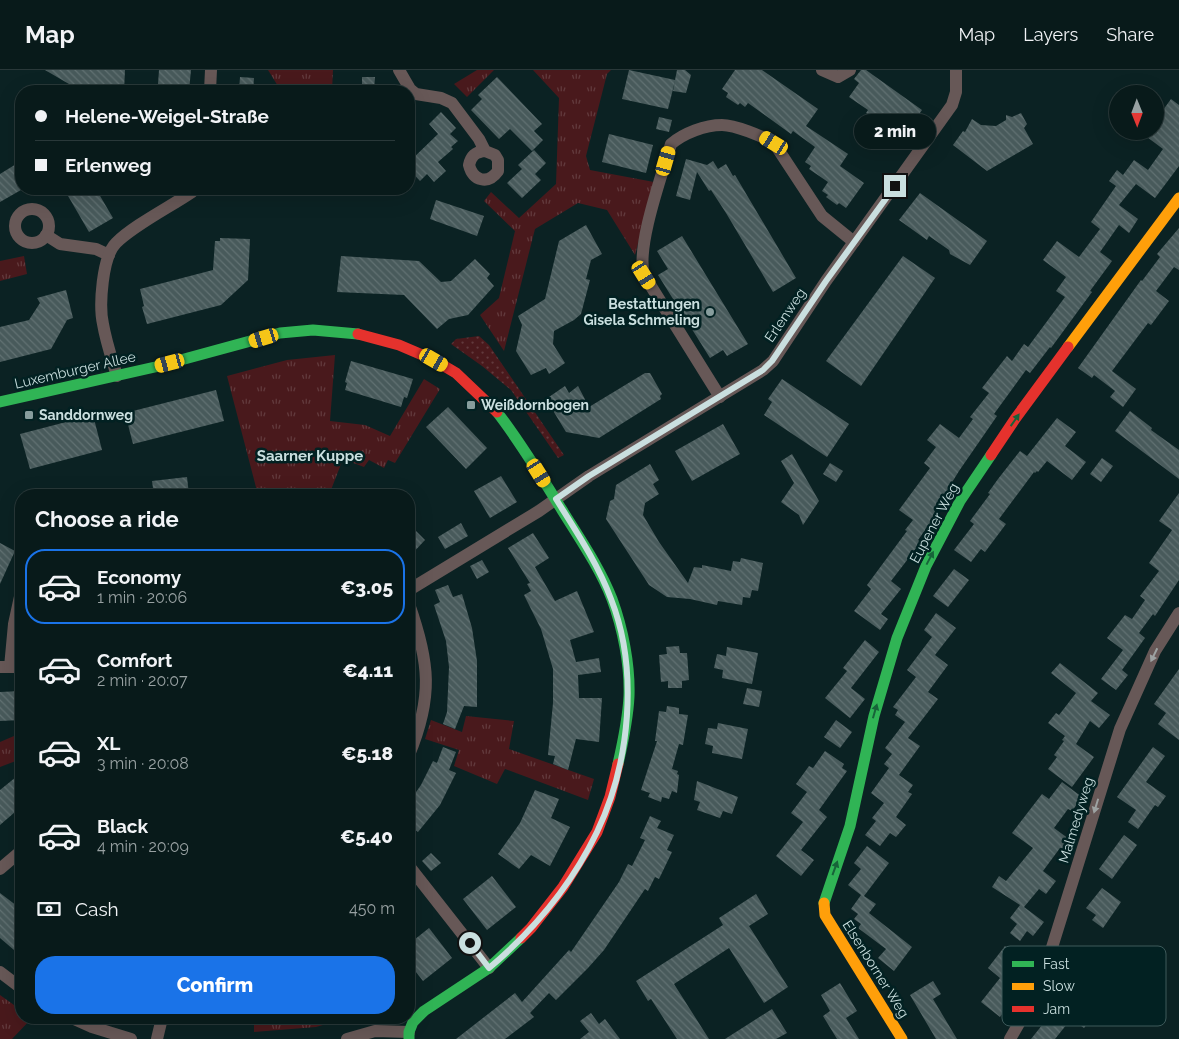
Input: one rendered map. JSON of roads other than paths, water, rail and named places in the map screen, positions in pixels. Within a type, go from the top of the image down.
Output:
[{"type":"street","points":[[210,85],[211,70]]},
{"type":"street","points":[[399,70],[408,85]]},
{"type":"street","points":[[822,70],[838,77],[850,70]]},
{"type":"street","name":"Erlenweg","points":[[415,586],[556,499],[589,476],[763,370],[772,361],[952,105],[956,92],[956,70]]},
{"type":"street","points":[[415,93],[441,98],[452,103],[479,139],[485,151]]},
{"type":"street","points":[[720,397],[644,275],[642,266],[647,231],[671,144],[680,136],[710,126],[724,124],[762,136],[774,143],[822,216],[854,242]]},
{"type":"street","points":[[117,376],[102,317],[105,272],[109,255],[114,245],[125,236],[188,195]]},
{"type":"street","name":"Eupener Weg","points":[[825,915],[824,902],[850,826],[874,716],[897,638],[926,566],[960,501],[1015,419],[1179,198]]},
{"type":"street","points":[[46,235],[60,244],[96,249],[109,255]]},
{"type":"street","name":"Luxemburger Allee","points":[[0,402],[117,376],[280,333],[313,330],[354,333],[399,344],[434,360],[456,373],[494,408],[512,430],[594,562],[612,599],[622,634],[627,666],[629,696],[624,742],[610,798],[597,832],[579,864],[563,887],[531,928],[489,968],[424,1011],[415,1020]]},
{"type":"street","name":"Malmedyweg","points":[[1052,946],[1120,729],[1155,651],[1179,613]]},
{"type":"street","points":[[10,667],[15,619]]},
{"type":"street","points":[[415,621],[424,653],[426,678],[425,704],[421,725],[415,740]]},
{"type":"street","points":[[0,869],[15,855]]},
{"type":"street","points":[[415,874],[489,968]]},
{"type":"street","name":"Elsenborner Weg","points":[[825,915],[902,1039]]},
{"type":"street","points":[[0,972],[15,983]]},
{"type":"street","points":[[79,1024],[89,1033],[131,1039]]},
{"type":"street","points":[[158,1039],[161,1024]]},
{"type":"street","name":"Malmedyweg","points":[[1010,1039],[1018,1026]]},
{"type":"street","name":"Luxemburger Allee","points":[[348,1039],[375,1031],[409,1036]]},
{"type":"place","name":"Bestattungen Gisela Schmeling","points":[[710,312]]},
{"type":"place","name":"Weißdornbogen","points":[[471,405]]},
{"type":"place","name":"Sanddornweg","points":[[29,415]]},
{"type":"district","name":"Saarner Kuppe","points":[[310,456]]}]
